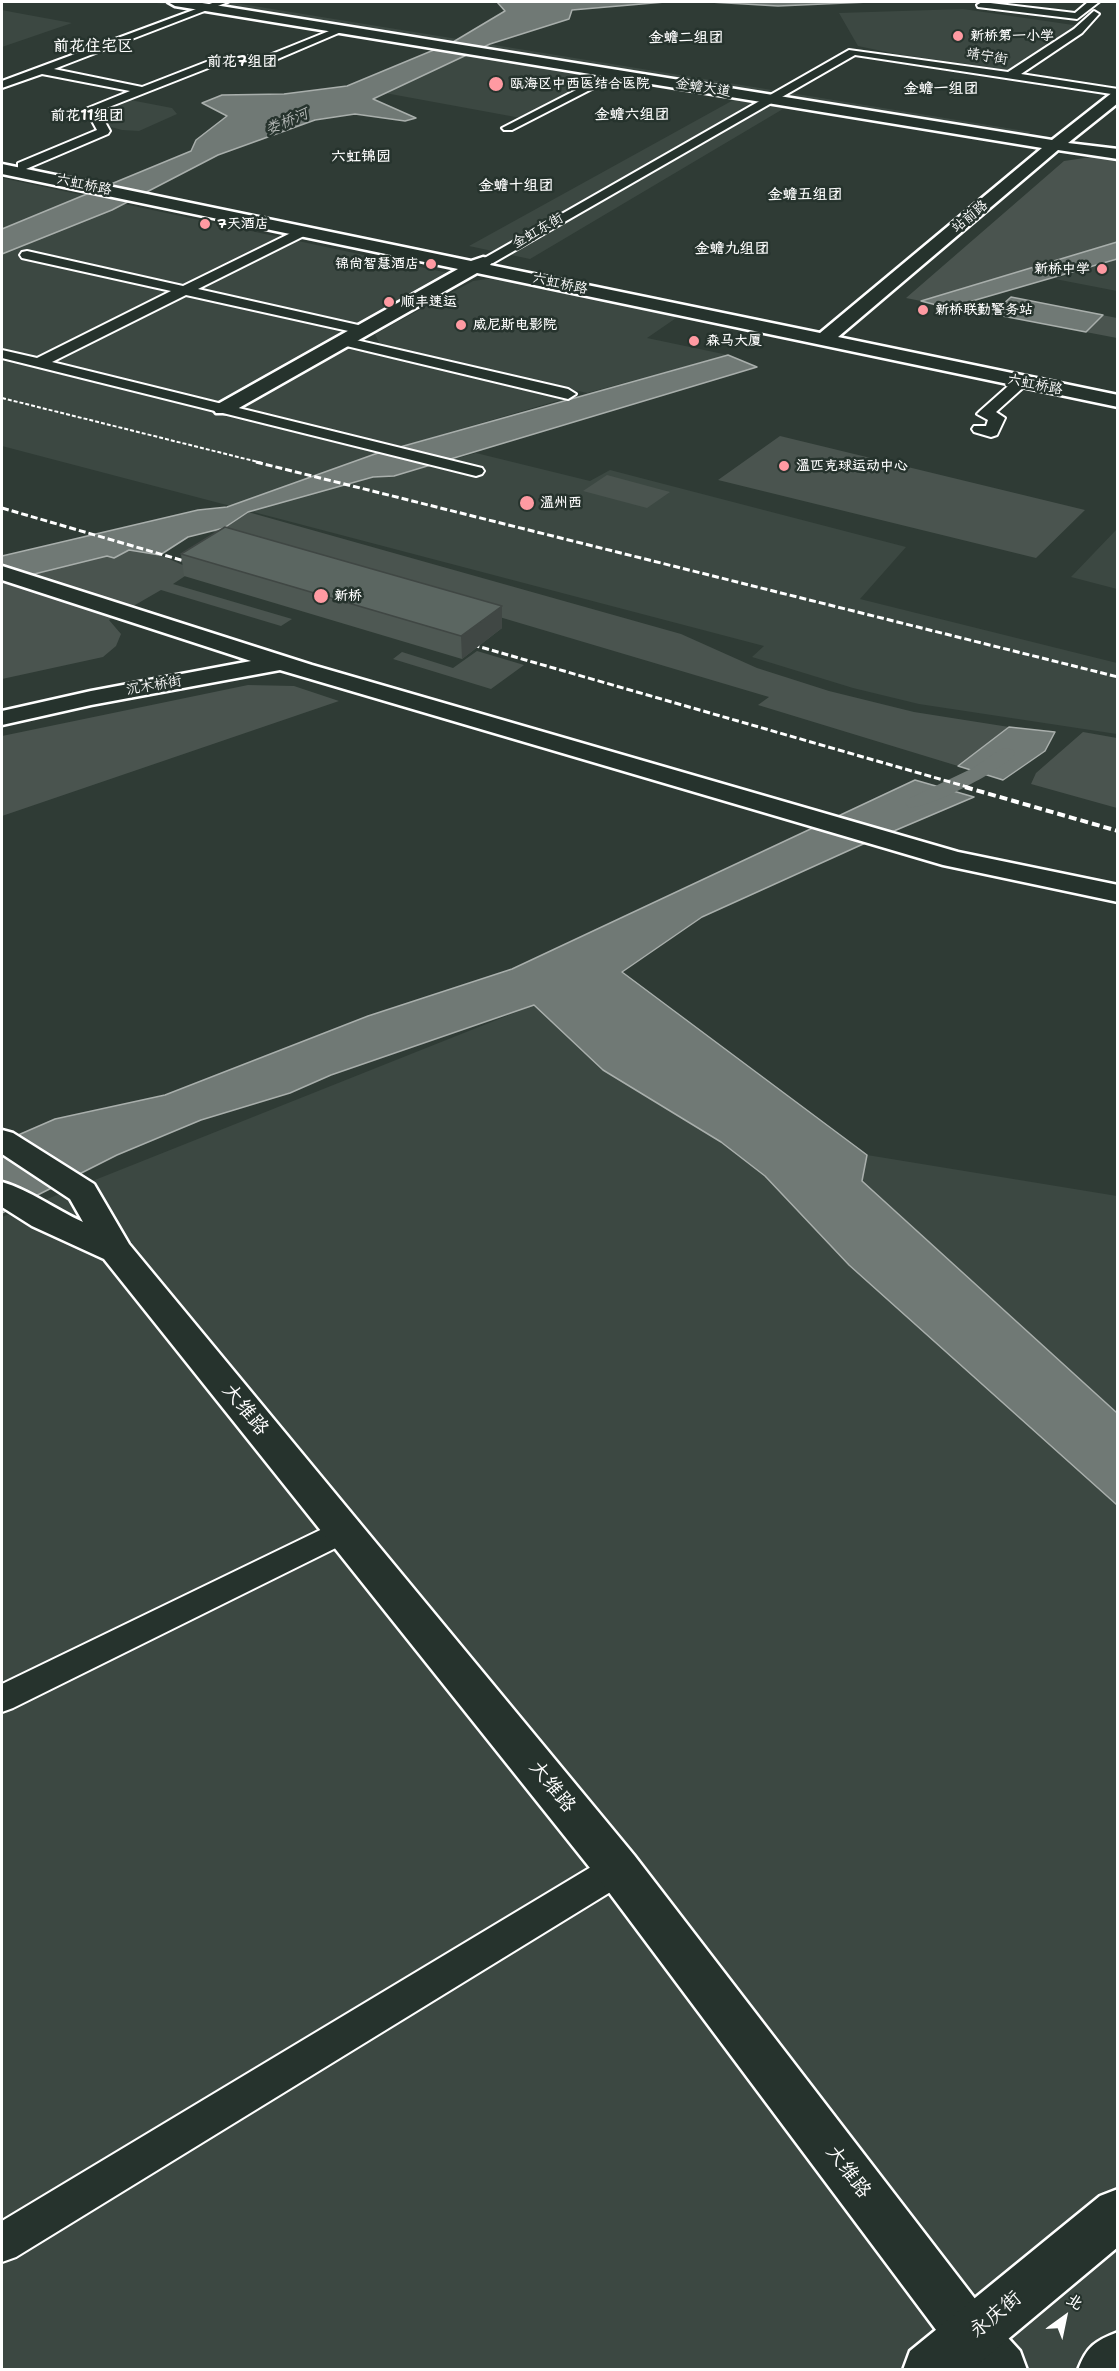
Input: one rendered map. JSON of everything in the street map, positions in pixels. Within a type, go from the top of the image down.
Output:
[{"type":"street","name":"金蟾大道","points":[[175,2],[1064,148]]},
{"type":"street","points":[[2,85],[223,2]]},
{"type":"street","points":[[982,5],[1077,16],[1094,2]]},
{"type":"street","points":[[1010,76],[1078,31],[1094,14]]},
{"type":"street","points":[[22,165],[104,131],[92,110],[219,60],[269,59],[342,29]]},
{"type":"street","name":"靖宁街","points":[[853,52],[1118,94]]},
{"type":"street","name":"金虹东街","points":[[223,409],[853,52]]},
{"type":"street","points":[[39,70],[142,90]]},
{"type":"street","points":[[508,128],[615,74]]},
{"type":"street","name":"站前路","points":[[858,333],[1013,199],[1118,94]]},
{"type":"street","name":"站前路","points":[[834,338],[1064,148],[1118,108]]},
{"type":"street","points":[[1064,148],[1118,154]]},
{"type":"street","points":[[1064,148],[1118,160]]},
{"type":"street","name":"六虹桥路","points":[[2,161],[77,180]]},
{"type":"street","name":"六虹桥路","points":[[2,169],[77,180],[482,263],[834,338],[1021,382],[1118,401]]},
{"type":"street","name":"六虹桥路","points":[[173,200],[303,231],[482,263]]},
{"type":"street","points":[[37,364],[303,231]]},
{"type":"street","points":[[27,255],[362,330]]},
{"type":"street","name":"六虹桥路","points":[[834,338],[858,333],[902,345],[1118,390]]},
{"type":"street","points":[[342,341],[568,394]]},
{"type":"street","points":[[2,354],[476,471]]},
{"type":"street","points":[[980,429],[990,432],[998,418],[985,414],[1021,382]]},
{"type":"street","points":[[2,558],[303,649],[467,694],[535,720],[951,841],[1118,872]]},
{"type":"street","points":[[2,573],[282,663],[953,859],[1118,894]]},
{"type":"street","name":"沉木桥街","points":[[2,701],[212,657],[236,648],[258,635]]},
{"type":"street","name":"沉木桥街","points":[[2,718],[91,698],[282,663],[303,649]]},
{"type":"street","name":"大维路","points":[[2,1140],[82,1192],[116,1251],[618,1869],[986,2352]]},
{"type":"street","name":"大维路","points":[[2,1193],[44,1218],[116,1251]]},
{"type":"street","points":[[2,1699],[343,1531]]},
{"type":"street","points":[[2,2243],[618,1869]]},
{"type":"street","name":"永庆街","points":[[929,2370],[986,2352],[1118,2214]]},
{"type":"street","points":[[1104,2370],[1118,2358]]},
{"type":"shaded area","points":[[150,2],[229,2],[1031,132],[1014,143],[788,106],[530,259],[469,246],[737,98],[604,76],[521,118],[385,93],[470,53]]},
{"type":"shaded area","name":"新桥第一小学","points":[[963,9],[1080,26],[1008,70],[896,54],[858,46],[839,13]]},
{"type":"shaded area","points":[[2,10],[12,12],[72,23],[2,47]]},
{"type":"shaded area","points":[[125,99],[172,108],[177,114],[139,131],[122,130],[104,125],[98,109]]},
{"type":"shaded area","points":[[1098,156],[1117,160],[1117,242],[921,301],[906,298],[1064,161]]},
{"type":"shaded area","points":[[2,178],[453,274],[329,343],[567,398],[375,454],[341,469],[394,476],[476,453],[590,481],[610,470],[906,547],[860,599],[1117,663],[1117,734],[919,704],[853,688],[752,657],[764,646],[2,446]]},
{"type":"shaded area","name":"新桥中学","points":[[1117,259],[1117,291],[1055,279]]},
{"type":"shaded area","points":[[494,278],[679,316],[647,338],[728,355],[587,393],[380,345],[375,334],[473,281]]},
{"type":"shaded area","points":[[1011,297],[1117,318],[1117,338],[992,314]]},
{"type":"shaded area","points":[[780,436],[1085,510],[1036,558],[718,480]]},
{"type":"shaded area","points":[[607,475],[670,492],[647,508],[583,491]]},
{"type":"shaded area","points":[[248,512],[681,634],[757,668],[829,691],[914,712],[1009,727],[958,766],[758,705],[769,697],[213,532],[224,528]]},
{"type":"shaded area","points":[[1117,529],[1117,589],[1071,577]]},
{"type":"shaded area","points":[[129,550],[160,555],[194,570],[173,584],[292,619],[281,626],[161,590],[109,620],[121,634],[116,646],[103,657],[2,679],[2,582],[108,556],[114,558]]},
{"type":"shaded area","points":[[477,651],[524,665],[491,689],[393,659],[402,652],[453,668]]},
{"type":"shaded area","points":[[248,685],[294,686],[339,701],[2,816],[2,736]]},
{"type":"shaded area","points":[[1083,732],[1117,738],[1117,808],[1031,784],[1036,773]]},
{"type":"shaded area","points":[[534,1005],[867,1155],[1117,1196],[1117,2369],[2,2370],[2,1217]]},
{"type":"water","name":"娄桥河","points":[[497,2],[665,2],[572,10],[569,19],[490,44],[373,99],[416,118],[405,121],[355,114],[315,120],[218,155],[112,210],[2,254],[2,229],[191,151],[196,140],[227,116],[202,103],[222,95],[284,94],[347,86],[453,42],[505,11]]},
{"type":"water","points":[[710,2],[869,2],[778,6]]},
{"type":"water","points":[[1117,242],[1117,259],[948,308],[921,301]]},
{"type":"water","points":[[1011,297],[1103,315],[1086,332],[992,314]]},
{"type":"water","points":[[728,355],[757,367],[394,476],[373,477],[248,512],[224,528],[188,537],[160,555],[129,550],[114,558],[107,556],[2,582],[2,556],[198,510],[227,507],[375,454]]},
{"type":"water","points":[[1009,727],[1055,732],[1045,751],[1003,780],[958,766]]},
{"type":"water","points":[[915,780],[974,797],[702,917],[622,972],[867,1155],[862,1181],[1117,1413],[1117,1505],[849,1265],[765,1176],[721,1142],[603,1070],[534,1005],[331,1075],[290,1093],[201,1120],[117,1155],[2,1213],[2,1142],[55,1119],[165,1095],[368,1016],[512,969]]},
{"type":"building","points":[[225,527],[502,606],[461,636],[181,554]]},
{"type":"waterway","points":[[915,803],[980,772],[1006,754]]},
{"type":"railway","points":[[2,398],[262,463]]},
{"type":"railway","points":[[256,462],[1118,677]]},
{"type":"railway","points":[[2,508],[198,565]]},
{"type":"railway","points":[[463,642],[971,788]]},
{"type":"railway","points":[[965,787],[1118,831]]},
{"type":"place","name":"新桥第一小学","points":[[958,36]]},
{"type":"place","name":"瓯海区中西医结合医院","points":[[496,84]]},
{"type":"place","name":"7天酒店","points":[[205,224]]},
{"type":"place","name":"锦尚智慧酒店","points":[[431,264]]},
{"type":"place","name":"新桥中学","points":[[1102,269]]},
{"type":"place","name":"顺丰速运","points":[[389,302]]},
{"type":"place","name":"新桥联勤警务站","points":[[923,310]]},
{"type":"place","name":"威尼斯电影院","points":[[461,325]]},
{"type":"place","name":"森马大厦","points":[[694,341]]},
{"type":"place","name":"温匹克球运动中心","points":[[784,466]]},
{"type":"place","name":"温州西","points":[[527,503]]},
{"type":"place","name":"新桥","points":[[321,596]]},
{"type":"district","name":"金蟾二组团","points":[[686,38]]},
{"type":"district","name":"前花住宅区","points":[[93,47]]},
{"type":"district","name":"前花7组团","points":[[242,62]]},
{"type":"district","name":"金蟾一组团","points":[[941,89]]},
{"type":"district","name":"金蟾六组团","points":[[632,115]]},
{"type":"district","name":"前花11组团","points":[[87,116]]},
{"type":"district","name":"六虹锦园","points":[[361,157]]},
{"type":"district","name":"金蟾十组团","points":[[516,186]]},
{"type":"district","name":"金蟾五组团","points":[[805,195]]},
{"type":"district","name":"金蟾九组团","points":[[732,249]]}]
